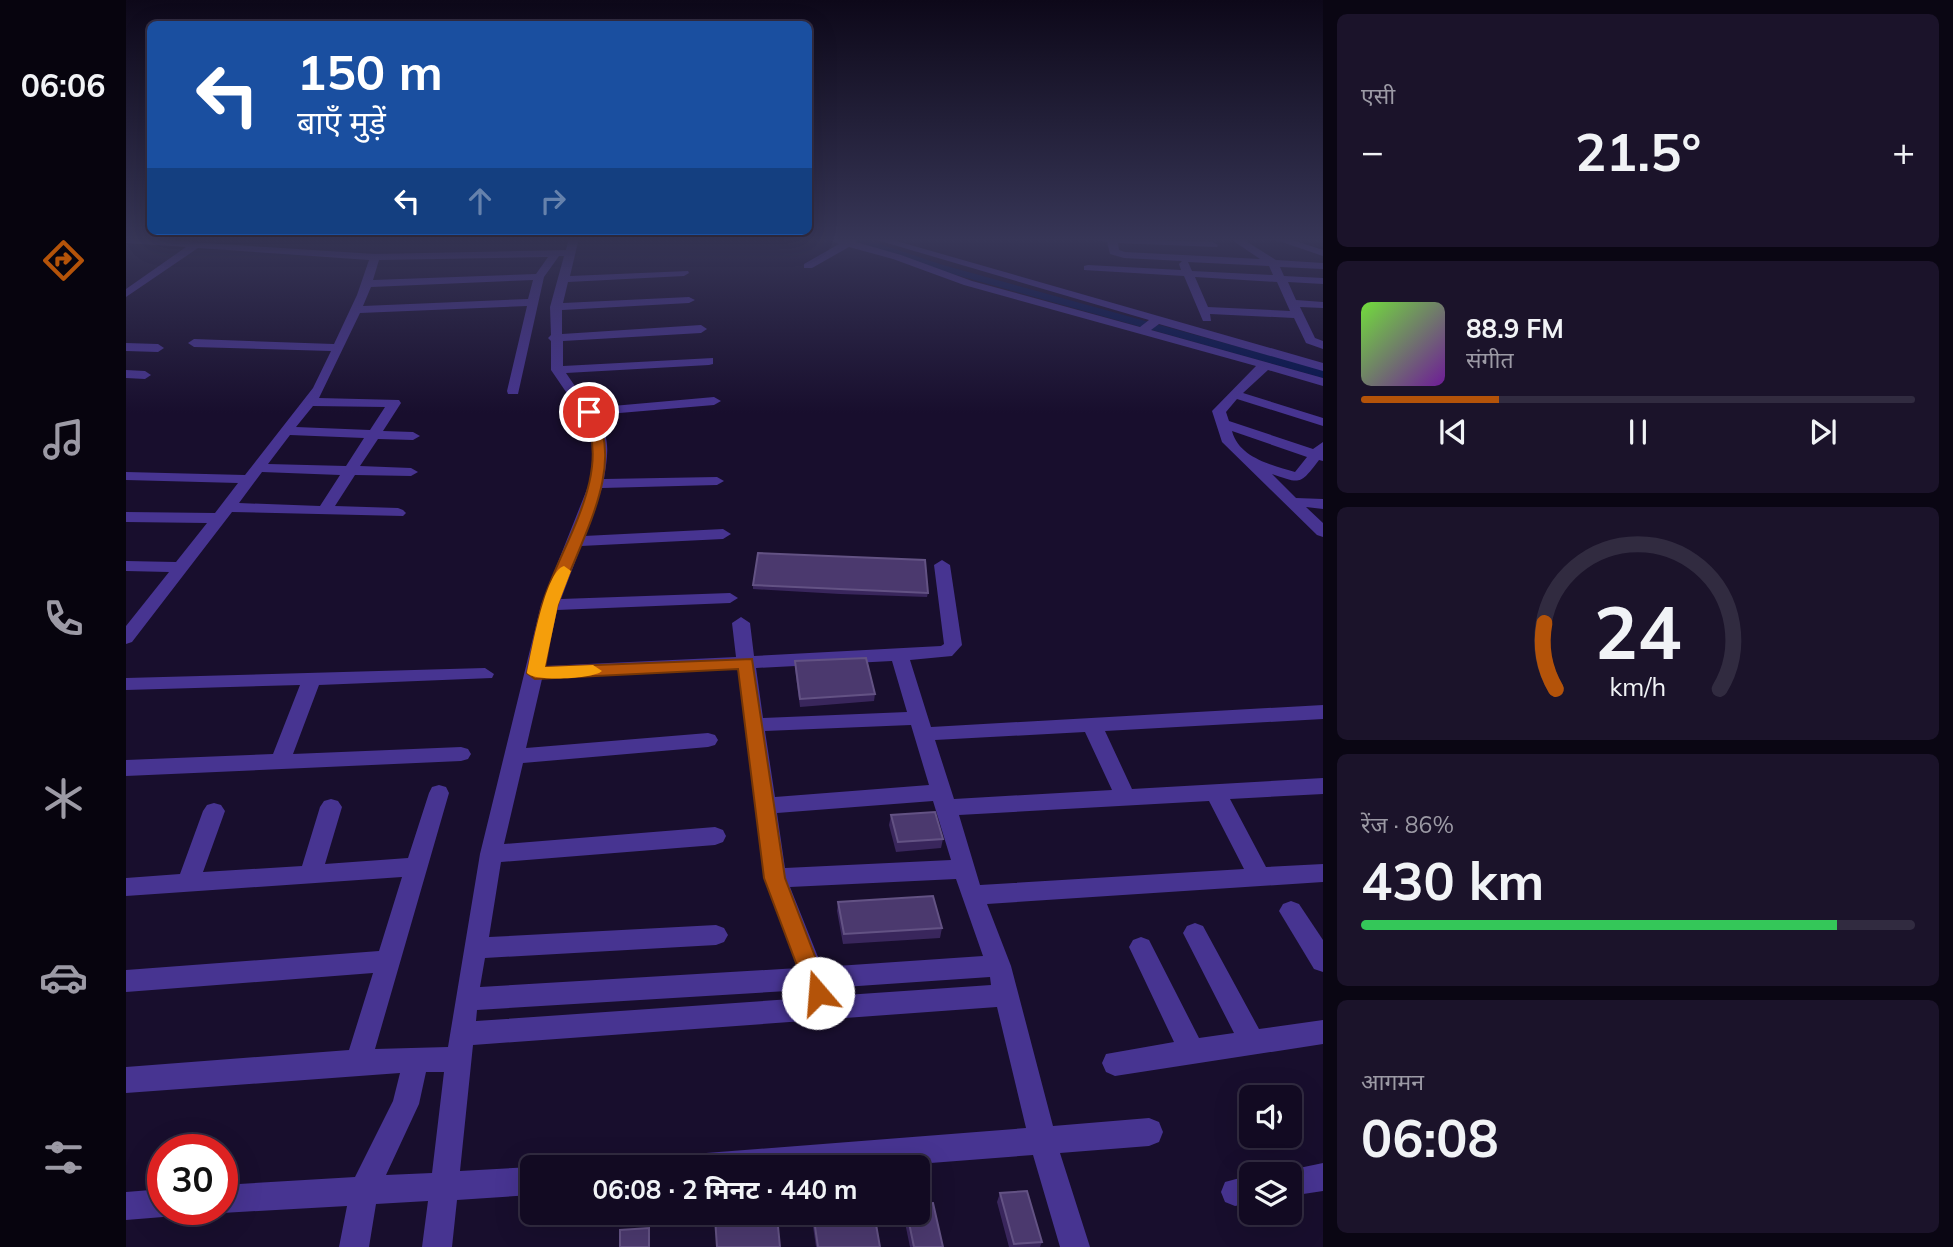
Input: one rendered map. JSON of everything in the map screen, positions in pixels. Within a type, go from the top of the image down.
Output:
[{"type":"street","points":[[126,638],[134,617],[181,567],[319,388],[361,296]]},
{"type":"street","points":[[513,391],[535,296]]},
{"type":"street","points":[[437,1247],[466,999],[491,854],[550,605],[596,484],[601,453],[599,430],[589,412],[557,370],[554,338],[559,296]]},
{"type":"street","points":[[1027,296],[1150,324],[1206,328],[1323,367]]},
{"type":"street","points":[[1064,296],[1323,382]]},
{"type":"street","points":[[1198,296],[1205,310],[1206,328]]},
{"type":"street","points":[[1290,296],[1310,340],[1323,345]]},
{"type":"street","points":[[556,307],[689,300]]},
{"type":"street","points":[[355,310],[534,302]]},
{"type":"street","points":[[1293,303],[1323,305]]},
{"type":"street","points":[[1205,310],[1299,315]]},
{"type":"street","points":[[554,338],[701,330]]},
{"type":"street","points":[[194,343],[337,348]]},
{"type":"street","points":[[126,347],[158,348]]},
{"type":"street","points":[[557,370],[709,361]]},
{"type":"street","points":[[1266,365],[1219,411],[1227,439],[1248,463],[1323,532]]},
{"type":"street","points":[[126,374],[145,375]]},
{"type":"street","points":[[1234,394],[1323,422]]},
{"type":"street","points":[[589,412],[714,401]]},
{"type":"street","points":[[308,402],[394,403],[324,510]]},
{"type":"street","points":[[1223,424],[1321,452],[1298,478],[1248,463]]},
{"type":"street","points":[[286,431],[413,436]]},
{"type":"street","points":[[126,476],[351,469],[411,472]]},
{"type":"street","points":[[596,484],[717,481]]},
{"type":"street","points":[[1292,502],[1323,504]]},
{"type":"street","points":[[126,517],[324,510],[398,513]]},
{"type":"street","points":[[576,541],[723,534]]},
{"type":"street","points":[[535,673],[946,652],[953,645],[942,565]]},
{"type":"street","points":[[126,566],[181,567]]},
{"type":"street","points":[[550,605],[730,598]]},
{"type":"street","points":[[741,623],[775,878],[814,978],[821,1008]]},
{"type":"street","points":[[901,656],[972,895],[999,966],[1043,1142],[1075,1247]]},
{"type":"street","points":[[126,684],[485,674]]},
{"type":"street","points":[[280,762],[312,679]]},
{"type":"street","points":[[754,725],[1092,725],[1323,712]]},
{"type":"street","points":[[1092,725],[1126,799]]},
{"type":"street","points":[[514,755],[708,740]]},
{"type":"street","points":[[126,768],[461,754]]},
{"type":"street","points":[[765,806],[944,800],[1126,799],[1323,786]]},
{"type":"street","points":[[358,1062],[439,793]]},
{"type":"street","points":[[1217,795],[1261,879]]},
{"type":"street","points":[[311,874],[331,807]]},
{"type":"street","points":[[188,883],[214,811]]},
{"type":"street","points":[[491,854],[715,836]]},
{"type":"street","points":[[126,887],[417,867]]},
{"type":"street","points":[[775,878],[964,869]]},
{"type":"street","points":[[972,895],[1261,879],[1323,873]]},
{"type":"street","points":[[1291,911],[1323,961]]},
{"type":"street","points":[[1195,933],[1252,1042]]},
{"type":"street","points":[[474,948],[716,935]]},
{"type":"street","points":[[1141,947],[1192,1052]]},
{"type":"street","points":[[126,981],[389,961]]},
{"type":"street","points":[[466,999],[999,966]]},
{"type":"street","points":[[126,1080],[416,1060],[460,1046],[821,1008],[1006,995]]},
{"type":"street","points":[[1115,1063],[1323,1032]]},
{"type":"street","points":[[354,1247],[365,1188],[405,1104],[416,1060]]},
{"type":"street","points":[[868,1155],[1149,1132]]},
{"type":"street","points":[[238,1198],[365,1188],[445,1187],[520,1182]]},
{"type":"street","points":[[126,1206],[147,1204]]},
{"type":"building","points":[[758,553],[925,560],[928,593],[753,585]]},
{"type":"building","points":[[866,658],[875,694],[800,699],[795,661]]},
{"type":"building","points":[[935,812],[943,839],[898,842],[891,815]]},
{"type":"building","points":[[933,896],[942,928],[844,934],[838,902]]},
{"type":"building","points":[[1027,1191],[1042,1242],[1014,1244],[1000,1193]]},
{"type":"building","points":[[930,1203],[933,1203],[943,1247],[914,1247],[909,1225],[930,1225]]},
{"type":"building","points":[[715,1225],[778,1225],[780,1247],[717,1247]]},
{"type":"building","points":[[815,1225],[876,1225],[880,1247],[818,1247]]},
{"type":"building","points":[[649,1228],[649,1247],[620,1247],[620,1230]]},
{"type":"waterway","points":[[1044,296],[1323,374]]},
{"type":"slow traffic","points":[[564,571],[550,605],[535,673],[593,671]]},
{"type":"route","points":[[589,412],[599,430],[601,453],[596,484],[550,605],[535,673],[746,663],[775,878],[818,993]]}]
